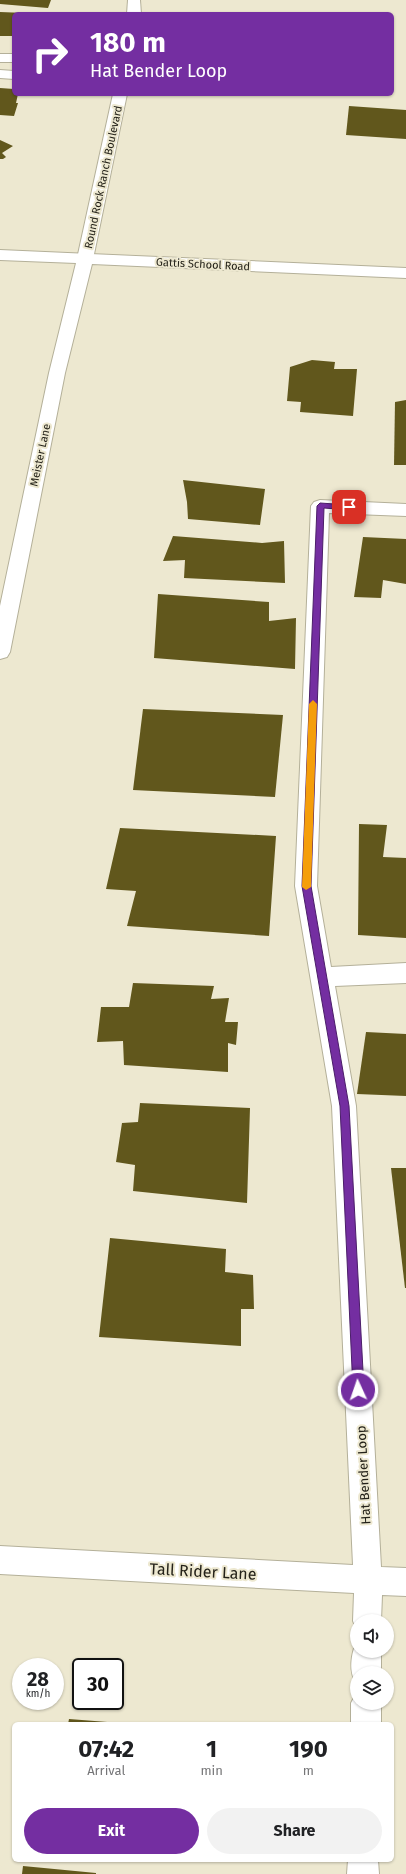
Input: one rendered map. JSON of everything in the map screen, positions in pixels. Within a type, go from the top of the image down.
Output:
[{"type":"street","points":[[134,0],[134,12]]},
{"type":"street","points":[[0,58],[12,58]]},
{"type":"street","points":[[0,74],[12,75]]},
{"type":"street","name":"Round Rock Ranch Boulevard","points":[[85,259],[120,96]]},
{"type":"street","name":"Gattis School Road","points":[[0,255],[406,273]]},
{"type":"street","name":"Meister Lane","points":[[0,652],[57,373],[85,259]]},
{"type":"street","name":"Hat Bender Loop","points":[[367,1614],[368,1579],[344,1106],[306,886],[320,506],[406,510]]},
{"type":"street","points":[[321,977],[406,973]]},
{"type":"street","name":"Tall Rider Lane","points":[[0,1560],[406,1582]]},
{"type":"street","points":[[366,1710],[366,1722]]},
{"type":"street","points":[[363,1862],[363,1874]]},
{"type":"building","points":[[0,0],[51,0],[48,8],[0,4]]},
{"type":"building","points":[[0,12],[12,12],[12,36],[0,36]]},
{"type":"building","points":[[0,88],[12,89],[12,96],[18,96],[16,103],[18,103],[14,116],[0,115]]},
{"type":"building","points":[[349,106],[406,110],[406,139],[346,135]]},
{"type":"building","points":[[0,140],[13,146],[2,153],[6,157],[3,159],[0,159]]},
{"type":"building","points":[[312,360],[335,362],[334,369],[357,369],[353,416],[300,412],[301,402],[287,401],[290,367]]},
{"type":"building","points":[[406,400],[406,465],[394,465],[395,402]]},
{"type":"building","points":[[183,480],[265,489],[260,525],[188,519]]},
{"type":"building","points":[[173,536],[262,543],[284,541],[285,583],[184,578],[185,560],[163,561]]},
{"type":"building","points":[[363,537],[406,539],[406,584],[383,580],[381,598],[354,597]]},
{"type":"building","points":[[158,594],[269,602],[269,621],[296,618],[295,669],[154,658]]},
{"type":"building","points":[[143,709],[283,715],[275,797],[133,790]]},
{"type":"building","points":[[359,824],[387,825],[383,857],[406,858],[406,938],[358,935]]},
{"type":"building","points":[[120,828],[276,836],[269,936],[127,926],[136,891],[106,889]]},
{"type":"building","points":[[133,983],[214,986],[211,999],[229,998],[225,1022],[238,1022],[236,1045],[228,1043],[228,1072],[124,1065],[123,1041],[97,1042],[101,1007],[129,1007]]},
{"type":"building","points":[[366,1032],[406,1034],[406,1096],[357,1094]]},
{"type":"building","points":[[140,1103],[250,1108],[247,1203],[133,1191],[135,1165],[116,1162],[122,1123],[138,1122]]},
{"type":"building","points":[[391,1168],[406,1168],[406,1288],[405,1288]]},
{"type":"building","points":[[110,1238],[226,1249],[225,1272],[253,1275],[254,1309],[241,1309],[241,1346],[99,1337]]},
{"type":"building","points":[[69,1719],[107,1722],[68,1722]]},
{"type":"building","points":[[23,1866],[96,1873],[96,1874],[22,1874]]},
{"type":"slow traffic","points":[[306,887],[313,704]]},
{"type":"route","points":[[349,507],[320,506],[306,886],[344,1106],[358,1390]]}]
